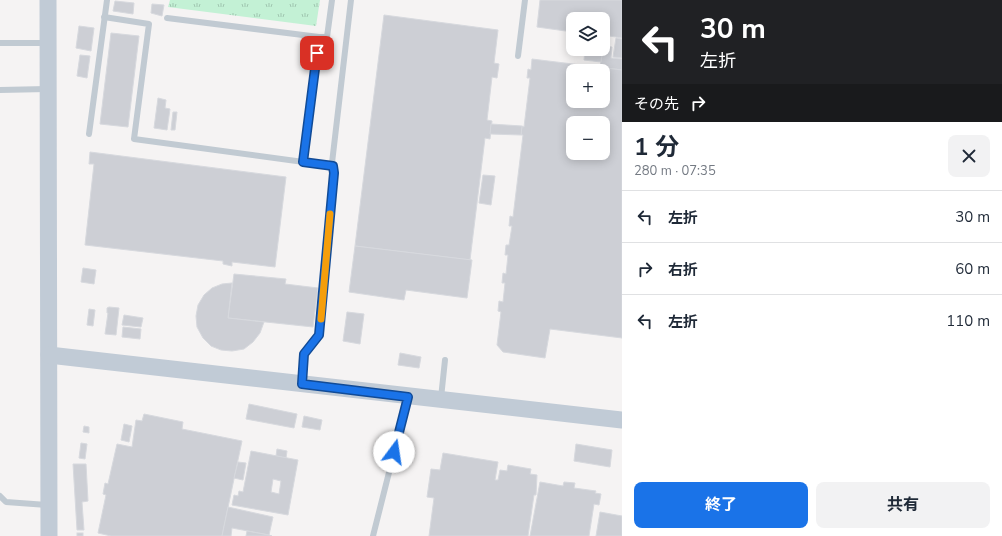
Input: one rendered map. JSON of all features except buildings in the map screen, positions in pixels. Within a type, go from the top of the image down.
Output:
[{"type":"street","points":[[48,0],[49,536]]},
{"type":"street","points":[[49,355],[408,397],[622,420]]},
{"type":"lane","points":[[89,134],[106,0]]},
{"type":"lane","points":[[167,18],[327,37],[332,0]]},
{"type":"lane","points":[[302,384],[304,354],[319,335],[334,173],[333,166],[351,0]]},
{"type":"lane","points":[[518,56],[525,0]]},
{"type":"lane","points":[[104,17],[149,24],[134,139],[333,166]]},
{"type":"lane","points":[[303,162],[319,37]]},
{"type":"lane","points":[[0,44],[48,43]]},
{"type":"lane","points":[[0,90],[48,89]]},
{"type":"lane","points":[[440,400],[444,360]]},
{"type":"lane","points":[[373,536],[408,397]]},
{"type":"lane","points":[[0,496],[6,502],[49,505]]},
{"type":"green space","points":[[170,0],[320,0],[316,26],[168,7]]},
{"type":"slow traffic","points":[[321,319],[330,214]]},
{"type":"route","points":[[317,53],[303,162],[333,166],[334,173],[319,335],[304,354],[302,384],[408,397],[394,452]]}]
